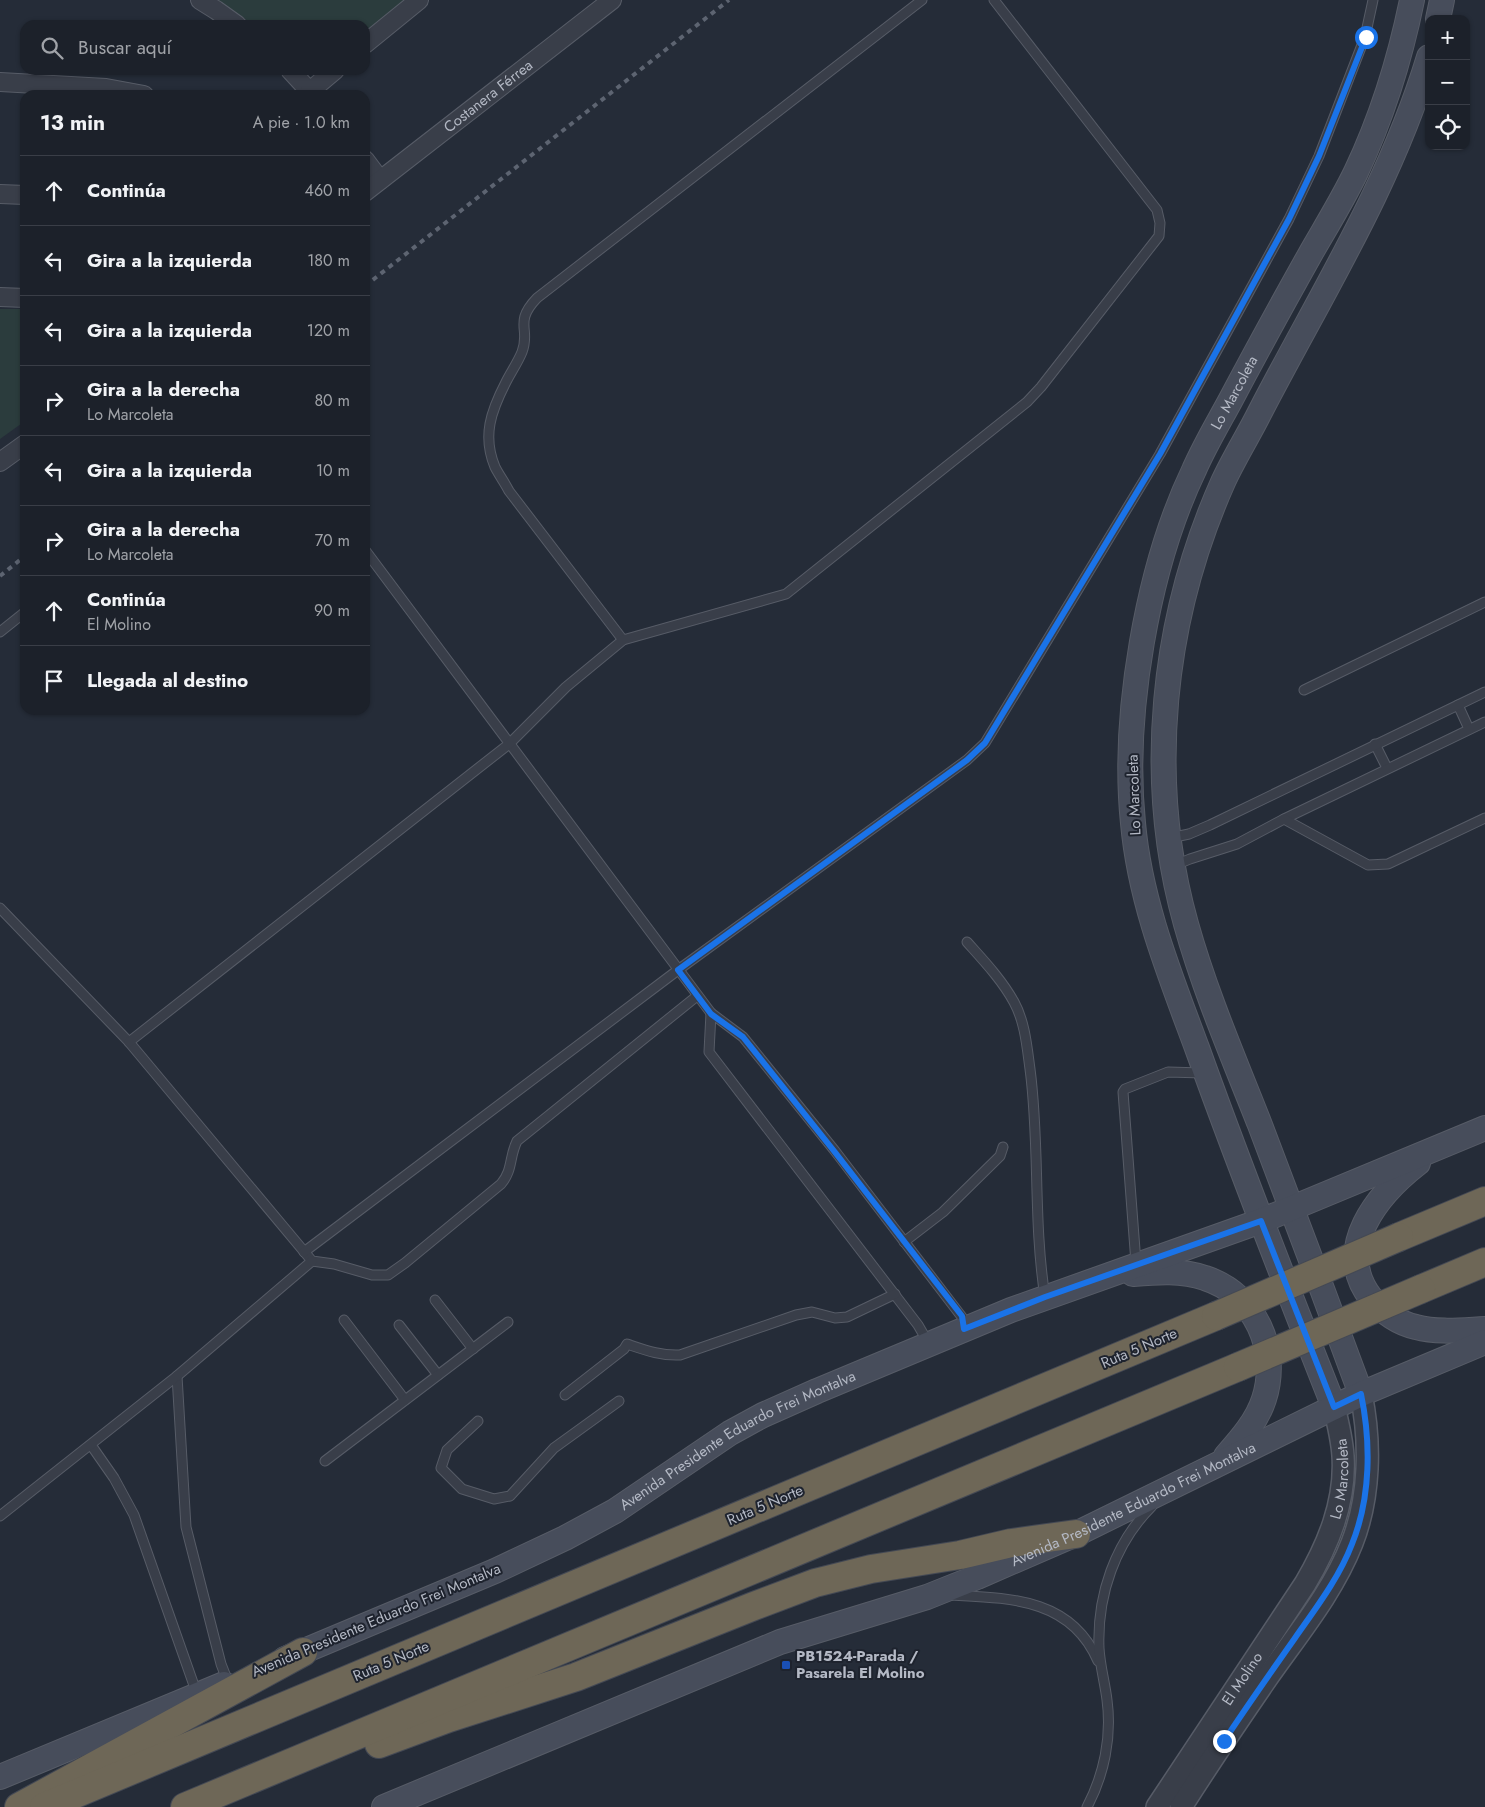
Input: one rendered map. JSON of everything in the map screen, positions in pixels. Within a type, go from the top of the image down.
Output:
[{"type":"highway","name":"Ruta 5 Norte","points":[[44,1807],[1485,1202]]},
{"type":"highway","points":[[185,1807],[1485,1262]]},
{"type":"highway","points":[[266,1773],[397,1738],[449,1718],[576,1677],[754,1606],[834,1577],[871,1569],[960,1555],[1011,1543],[1076,1534]]},
{"type":"highway","points":[[20,1807],[304,1652]]},
{"type":"main road","name":"Lo Marcoleta","points":[[1334,1407],[1240,1168],[1155,931],[1141,876],[1132,823],[1132,738],[1140,653],[1148,611],[1167,540],[1193,471],[1249,365],[1357,170],[1389,88],[1402,46],[1412,0]]},
{"type":"main road","points":[[1439,15],[1442,0]]},
{"type":"main road","name":"Lo Marcoleta","points":[[1361,1394],[1292,1208],[1197,962],[1185,922],[1168,838],[1165,769],[1166,692],[1179,617],[1198,547],[1224,479],[1348,250],[1386,172],[1410,116],[1428,60]]},
{"type":"main road","points":[[1249,365],[1258,378],[1264,383],[1273,386]]},
{"type":"main road","points":[[1228,405],[1238,408],[1252,426]]},
{"type":"main road","name":"Avenida Presidente Eduardo Frei Montalva","points":[[0,1777],[197,1694],[304,1652],[548,1547],[615,1511],[745,1425],[817,1391],[1045,1297],[1261,1221],[1485,1128]]},
{"type":"main road","points":[[1437,1148],[1396,1182],[1371,1212],[1359,1239],[1357,1252],[1358,1272],[1365,1290],[1380,1308],[1406,1324],[1437,1330],[1485,1329]]},
{"type":"main road","points":[[1103,1277],[1151,1272],[1191,1274],[1206,1278],[1233,1292],[1253,1315],[1266,1342],[1270,1371],[1268,1385],[1258,1413],[1242,1438],[1220,1463]]},
{"type":"main road","name":"Avenida Presidente Eduardo Frei Montalva","points":[[384,1807],[780,1642],[934,1595],[1076,1534],[1361,1394],[1485,1342]]},
{"type":"street","points":[[200,0],[230,20]]},
{"type":"street","points":[[370,40],[419,0]]},
{"type":"street","name":"Costanera Férrea","points":[[370,188],[612,0]]},
{"type":"street","points":[[295,75],[308,90]]},
{"type":"street","points":[[314,90],[329,75]]},
{"type":"street","points":[[0,82],[117,90]]},
{"type":"street","points":[[370,167],[380,180]]},
{"type":"street","points":[[0,194],[20,195]]},
{"type":"street","points":[[0,297],[20,298]]},
{"type":"street","points":[[0,462],[20,448]]},
{"type":"street","name":"Lo Marcoleta","points":[[1345,1559],[1361,1513],[1366,1475],[1366,1418],[1361,1394]]},
{"type":"street","name":"Lo Marcoleta","points":[[1292,1601],[1317,1564],[1326,1545],[1340,1504],[1344,1456],[1334,1407]]},
{"type":"street","name":"El Molino","points":[[1181,1807],[1330,1587],[1345,1559]]},
{"type":"street","name":"El Molino","points":[[1157,1807],[1292,1601]]},
{"type":"lane","points":[[623,640],[509,491],[495,467],[490,445],[489,422],[496,402],[523,350],[523,320],[528,308],[537,298],[922,0]]},
{"type":"lane","points":[[130,1042],[509,744],[566,687],[623,640],[786,594],[1027,402],[1159,236],[1160,223],[1157,210],[994,0]]},
{"type":"lane","points":[[304,1252],[678,970],[967,760],[985,743],[1160,454],[1289,219],[1319,156],[1366,37],[1373,0]]},
{"type":"lane","points":[[370,557],[697,996],[711,1014],[743,1037],[962,1316],[964,1329]]},
{"type":"lane","points":[[1304,690],[1485,602]]},
{"type":"lane","points":[[0,632],[20,616]]},
{"type":"lane","points":[[1168,838],[1189,834],[1210,825],[1485,692]]},
{"type":"lane","points":[[1458,705],[1469,729]]},
{"type":"lane","points":[[1173,866],[1238,844],[1387,768],[1485,722]]},
{"type":"lane","points":[[1375,744],[1387,768]]},
{"type":"lane","points":[[1284,819],[1368,865],[1388,864],[1485,818]]},
{"type":"lane","points":[[0,908],[130,1042],[312,1261],[334,1264],[372,1275],[388,1275],[501,1184],[508,1175],[512,1151],[517,1142],[697,996]]},
{"type":"lane","points":[[967,942],[998,978],[1015,1004],[1026,1038],[1034,1096],[1040,1261],[1045,1297]]},
{"type":"lane","points":[[711,1014],[709,1052],[918,1324],[929,1344]]},
{"type":"lane","points":[[1136,1265],[1123,1092],[1125,1089],[1168,1072],[1206,1073]]},
{"type":"lane","points":[[904,1242],[943,1212],[1000,1156],[1003,1147]]},
{"type":"lane","points":[[0,1516],[177,1376],[312,1261]]},
{"type":"lane","points":[[565,1395],[624,1349],[627,1344],[668,1356],[680,1355],[796,1315],[812,1312],[835,1318],[847,1317],[895,1294]]},
{"type":"lane","points":[[435,1300],[473,1349]]},
{"type":"lane","points":[[344,1320],[405,1400]]},
{"type":"lane","points":[[325,1461],[508,1322]]},
{"type":"lane","points":[[398,1325],[438,1375]]},
{"type":"lane","points":[[177,1376],[186,1527],[221,1664],[228,1682]]},
{"type":"lane","points":[[478,1421],[448,1450],[441,1468],[462,1489],[494,1499],[510,1496],[554,1448],[619,1402]]},
{"type":"lane","points":[[91,1445],[114,1478],[134,1515],[197,1694]]},
{"type":"lane","points":[[1087,1807],[1100,1777],[1108,1736],[1108,1702],[1101,1668],[1098,1630],[1104,1593],[1116,1557],[1135,1525],[1154,1504],[1175,1486]]},
{"type":"lane","points":[[934,1595],[1021,1600],[1048,1610],[1060,1616],[1080,1634],[1096,1656],[1101,1668]]},
{"type":"shaded area","points":[[207,0],[407,0],[370,30],[370,20],[246,20]]},
{"type":"shaded area","points":[[0,309],[20,309],[20,425],[0,439]]},
{"type":"railway","points":[[370,282],[729,0]]},
{"type":"railway","points":[[0,576],[20,560]]},
{"type":"place","name":"PB1524-Parada / Pasarela El Molino","points":[[786,1665]]},
{"type":"route","points":[[1224,1741],[1337,1576],[1358,1527],[1364,1500],[1366,1475],[1366,1418],[1361,1394],[1334,1407],[1261,1221],[1045,1297],[964,1329],[962,1316],[834,1151],[743,1037],[711,1014],[678,970],[967,760],[985,743],[1160,454],[1289,219],[1319,156],[1366,37]]}]
